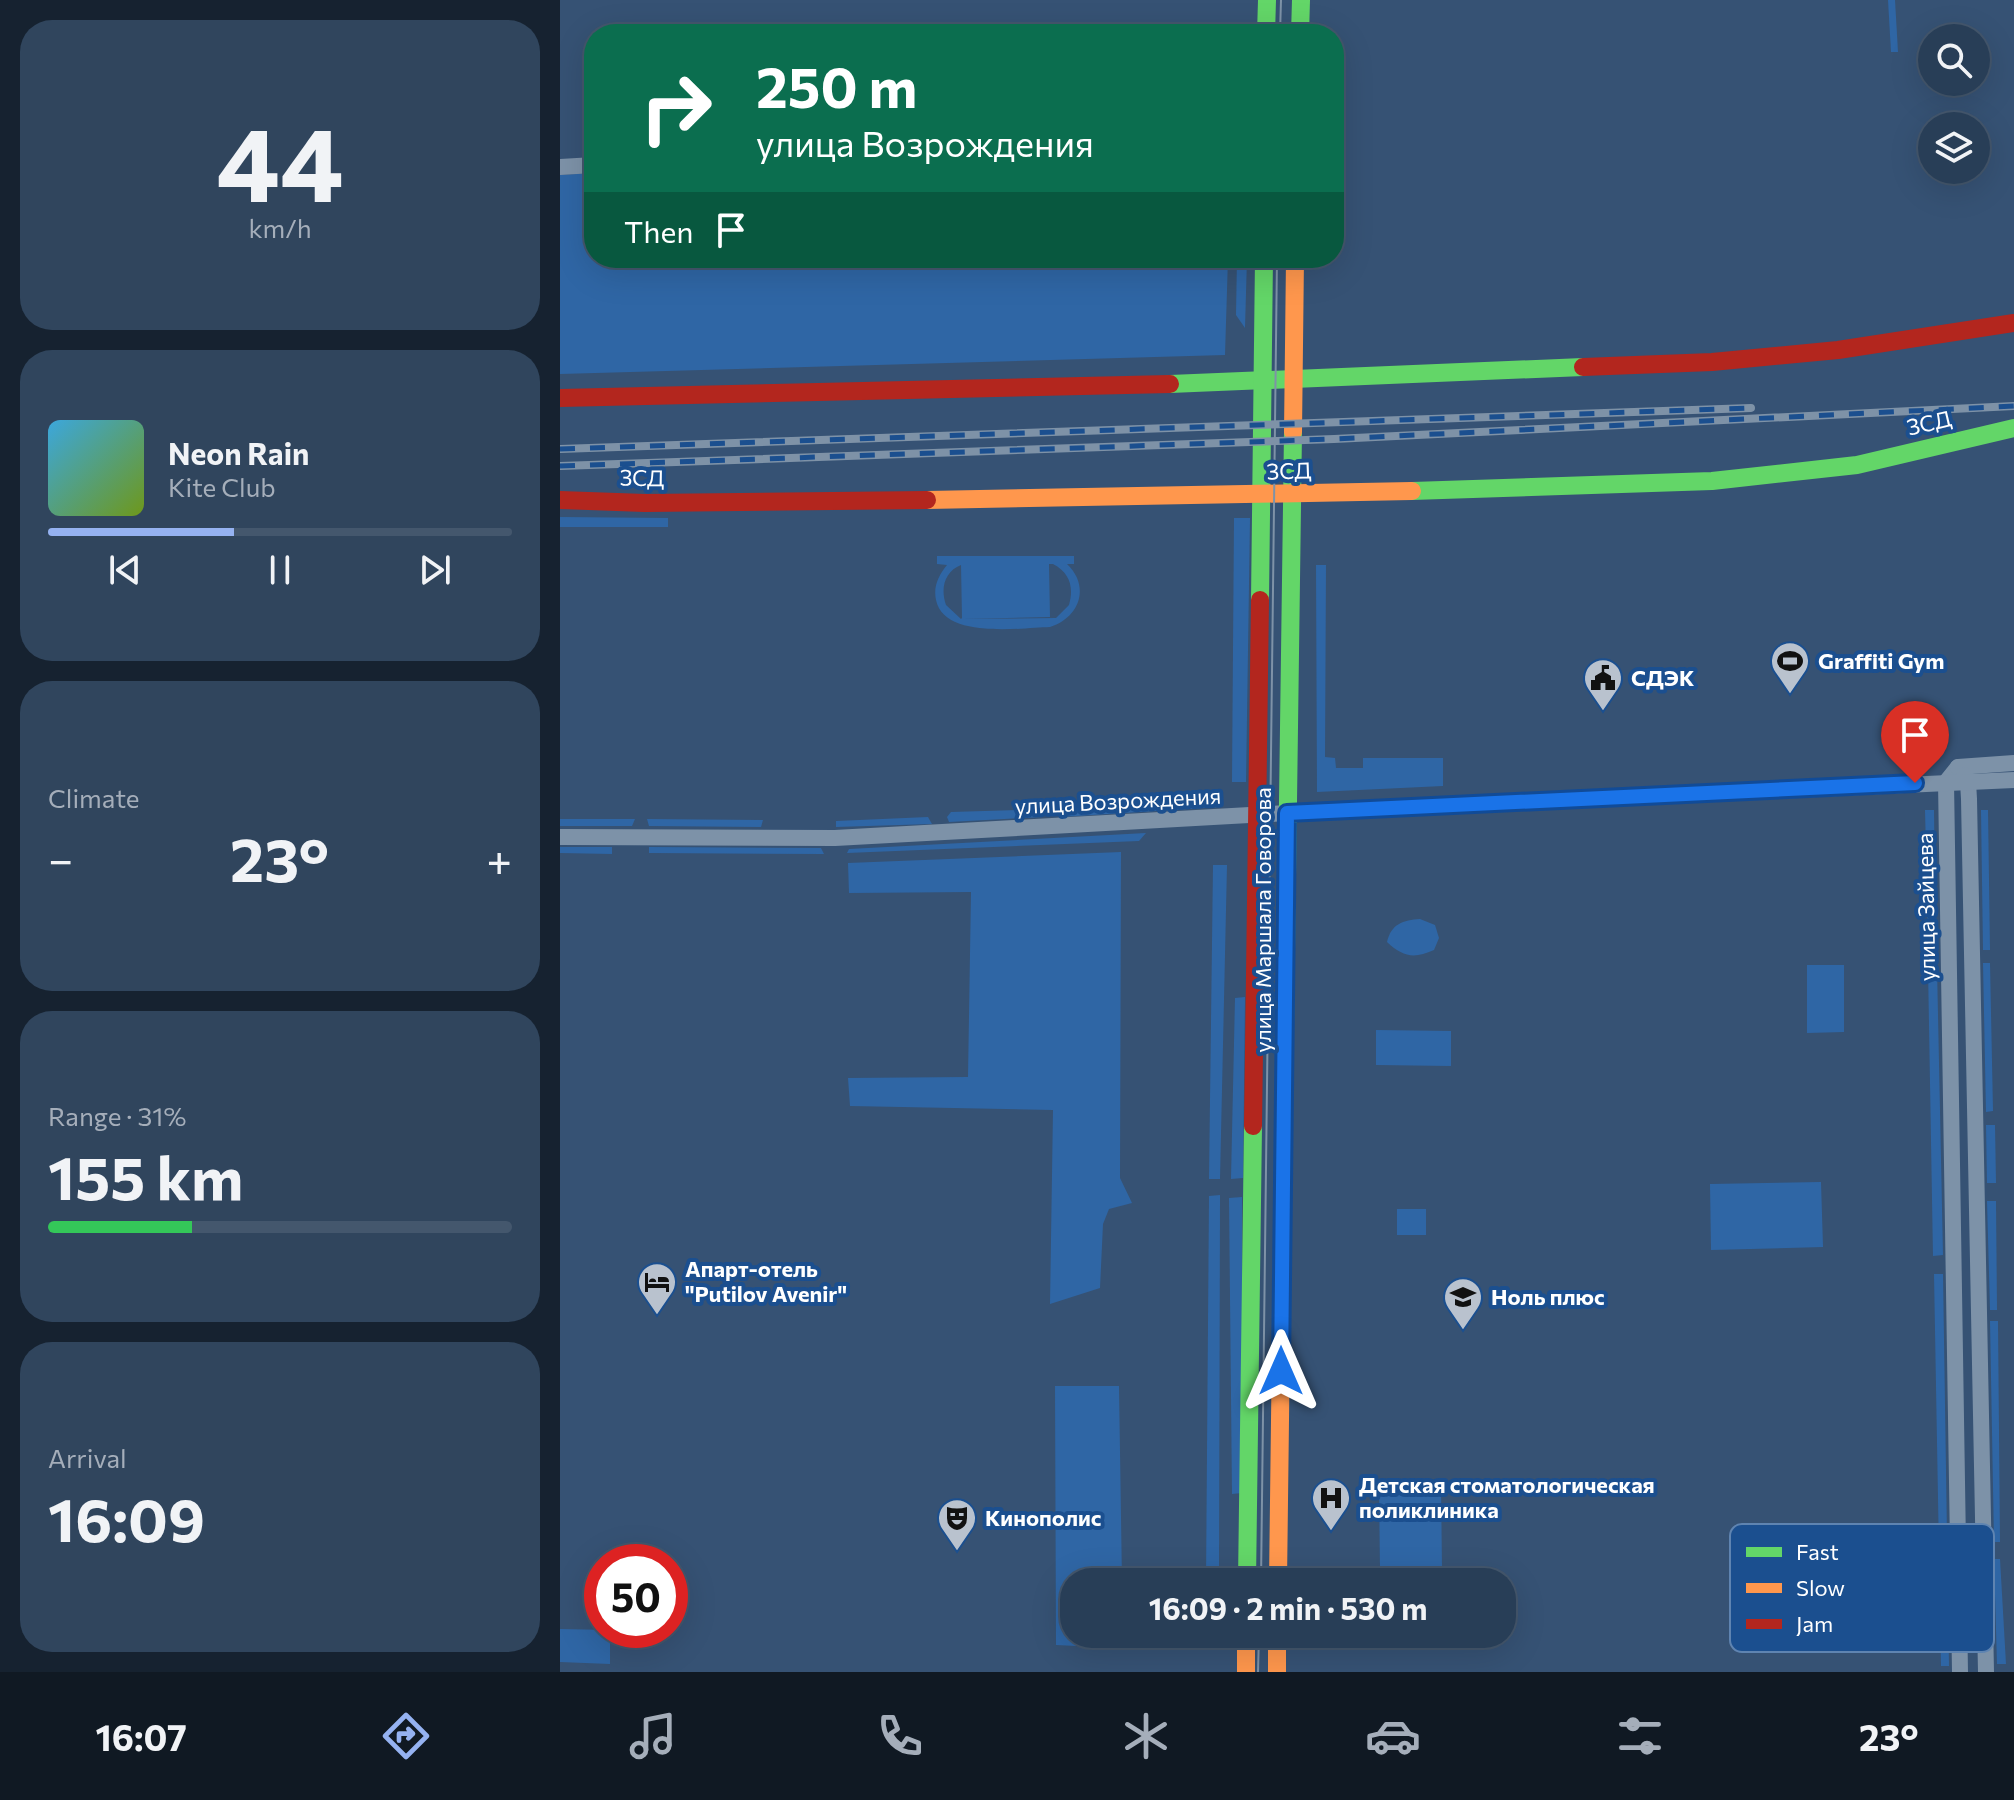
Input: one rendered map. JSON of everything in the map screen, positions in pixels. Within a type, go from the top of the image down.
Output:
[{"type":"main road","points":[[1266,24],[1267,0]]},
{"type":"main road","points":[[1300,24],[1301,0]]},
{"type":"main road","name":"улица Маршала Говорова","points":[[1247,1568],[1264,268]]},
{"type":"main road","name":"улица Маршала Говорова","points":[[1278,1568],[1295,268]]},
{"type":"main road","points":[[560,398],[1172,384],[1712,362],[1838,350],[2014,323]]},
{"type":"main road","name":"ЗСД","points":[[560,500],[661,503],[1179,498],[1712,481],[1857,465],[2014,428]]},
{"type":"main road","points":[[1246,1648],[1246,1672]]},
{"type":"main road","points":[[1277,1648],[1277,1672]]},
{"type":"street","points":[[560,167],[584,166]]},
{"type":"street","points":[[1946,782],[1958,767],[2014,763]]},
{"type":"street","points":[[1958,767],[1968,782]]},
{"type":"street","name":"улица Возрождения","points":[[560,837],[835,838],[1259,817],[1287,813],[2014,780]]},
{"type":"street","name":"улица Зайцева","points":[[1946,782],[1958,1524]]},
{"type":"street","name":"улица Зайцева","points":[[1968,782],[1983,1524]]},
{"type":"street","name":"улица Зайцева","points":[[1960,1652],[1960,1672]]},
{"type":"street","name":"улица Зайцева","points":[[1986,1652],[1986,1672]]},
{"type":"shaded area","points":[[1888,0],[1895,0],[1898,52],[1891,52]]},
{"type":"shaded area","points":[[584,174],[584,268],[1228,268],[1225,355],[560,374],[560,175]]},
{"type":"shaded area","points":[[1237,268],[1247,268],[1245,328],[1236,315]]},
{"type":"shaded area","points":[[560,517],[668,518],[668,527],[560,527]]},
{"type":"shaded area","points":[[1234,518],[1250,518],[1246,782],[1232,782]]},
{"type":"shaded area","points":[[937,556],[1074,556],[1074,564],[1067,564],[1079,582],[1078,601],[1068,617],[1050,627],[1002,629],[967,626],[953,621],[942,612],[936,600],[936,585],[947,565],[937,564]],"holes":[[[1049,564],[1067,576],[1071,592],[1069,605],[1056,618],[962,619],[1050,617]],[[961,565],[962,618],[961,619],[946,605],[944,592],[945,581],[951,571]]]},
{"type":"shaded area","points":[[1316,565],[1326,565],[1325,757],[1335,758],[1336,768],[1363,768],[1363,758],[1443,758],[1443,786],[1317,792]]},
{"type":"shaded area","points":[[1220,801],[1221,807],[1060,817],[1058,809]]},
{"type":"shaded area","points":[[1046,809],[1043,817],[949,822],[947,817],[951,812]]},
{"type":"shaded area","points":[[1925,810],[1934,810],[1935,890],[1927,890]]},
{"type":"shaded area","points":[[1981,810],[1988,810],[1990,950],[1983,950]]},
{"type":"shaded area","points":[[928,817],[932,824],[836,827],[836,821]]},
{"type":"shaded area","points":[[560,819],[635,819],[632,826],[560,826]]},
{"type":"shaded area","points":[[647,819],[763,820],[761,827],[649,826]]},
{"type":"shaded area","points":[[1146,833],[1139,841],[847,853],[849,849]]},
{"type":"shaded area","points":[[560,847],[612,847],[612,854],[560,853]]},
{"type":"shaded area","points":[[649,847],[821,848],[824,854],[649,853]]},
{"type":"shaded area","points":[[1121,852],[1120,1178],[1132,1203],[1109,1209],[1103,1224],[1100,1288],[1050,1304],[1053,1110],[850,1106],[848,1078],[968,1077],[971,892],[849,893],[848,863]]},
{"type":"shaded area","points":[[1213,865],[1227,865],[1220,1179],[1209,1179]]},
{"type":"shaded area","points":[[1927,898],[1936,898],[1936,954],[1928,954]]},
{"type":"shaded area","points":[[1420,919],[1435,925],[1439,938],[1434,950],[1409,955],[1387,942],[1391,931],[1399,924]]},
{"type":"shaded area","points":[[1983,963],[1990,963],[1993,1111],[1986,1112]]},
{"type":"shaded area","points":[[1807,965],[1844,965],[1844,1032],[1807,1033]]},
{"type":"shaded area","points":[[1928,967],[1937,967],[1943,1255],[1933,1256]]},
{"type":"shaded area","points":[[1245,997],[1243,1178],[1231,1179],[1235,998]]},
{"type":"shaded area","points":[[1376,1030],[1451,1031],[1451,1066],[1376,1065]]},
{"type":"shaded area","points":[[1986,1125],[1995,1125],[1996,1183],[1987,1183]]},
{"type":"shaded area","points":[[1821,1182],[1823,1247],[1711,1250],[1710,1184]]},
{"type":"shaded area","points":[[1220,1195],[1219,1568],[1206,1568],[1209,1196]]},
{"type":"shaded area","points":[[1242,1197],[1242,1493],[1232,1494],[1229,1198]]},
{"type":"shaded area","points":[[1987,1201],[1996,1201],[1997,1310],[1990,1310]]},
{"type":"shaded area","points":[[1397,1209],[1426,1209],[1426,1235],[1397,1235]]},
{"type":"shaded area","points":[[1934,1274],[1943,1274],[1947,1524],[1938,1524]]},
{"type":"shaded area","points":[[1990,1321],[1998,1321],[2000,1542],[1994,1542]]},
{"type":"shaded area","points":[[1055,1386],[1119,1386],[1122,1568],[1060,1568],[1060,1645],[1056,1645]]},
{"type":"shaded area","points":[[1441,1486],[1442,1568],[1380,1568],[1379,1487]]},
{"type":"shaded area","points":[[1994,1559],[2000,1559],[2006,1664],[1997,1664]]},
{"type":"shaded area","points":[[560,1629],[584,1629],[584,1648],[610,1648],[610,1664],[560,1662]]},
{"type":"shaded area","points":[[1941,1652],[1949,1652],[1949,1666],[1941,1666]]},
{"type":"tram line","points":[[1280,24],[1281,0]]},
{"type":"tram line","points":[[1261,1568],[1277,268]]},
{"type":"tram line","points":[[1258,1672],[1259,1648]]},
{"type":"railway","points":[[560,466],[1334,439],[2014,406]]},
{"type":"railway","points":[[560,449],[1751,408]]},
{"type":"traffic: fast","points":[[1266,24],[1267,0]]},
{"type":"traffic: fast","points":[[1300,24],[1301,0]]},
{"type":"traffic: fast","points":[[1260,600],[1264,268]]},
{"type":"traffic: fast","points":[[1170,384],[1583,367]]},
{"type":"traffic: fast","points":[[1412,491],[1712,481],[1857,465],[2014,428]]},
{"type":"traffic: fast","points":[[1284,1097],[1293,432]]},
{"type":"traffic: fast","points":[[1247,1568],[1253,1126]]},
{"type":"traffic: slow","points":[[1293,432],[1295,268]]},
{"type":"traffic: slow","points":[[927,500],[1412,491]]},
{"type":"traffic: slow","points":[[1278,1568],[1284,1097]]},
{"type":"traffic: slow","points":[[1246,1648],[1246,1672]]},
{"type":"traffic: slow","points":[[1277,1648],[1277,1672]]},
{"type":"traffic: jam","points":[[1583,367],[1712,362],[1838,350],[2014,323]]},
{"type":"traffic: jam","points":[[560,398],[1170,384]]},
{"type":"traffic: jam","points":[[560,500],[645,503],[927,500]]},
{"type":"traffic: jam","points":[[1253,1126],[1260,600]]},
{"type":"place","name":"Graffiti Gym","points":[[1790,695]]},
{"type":"place","name":"СДЭК","points":[[1603,712]]},
{"type":"place","name":"Апарт-отель \"Putilov Avenir\"","points":[[657,1316]]},
{"type":"place","name":"Ноль плюс","points":[[1463,1331]]},
{"type":"place","name":"Детская стоматологическая поликлиника","points":[[1331,1532]]},
{"type":"place","name":"Кинополис","points":[[957,1552]]},
{"type":"route","points":[[1281,1371],[1288,976],[1287,813],[1915,783]]}]
